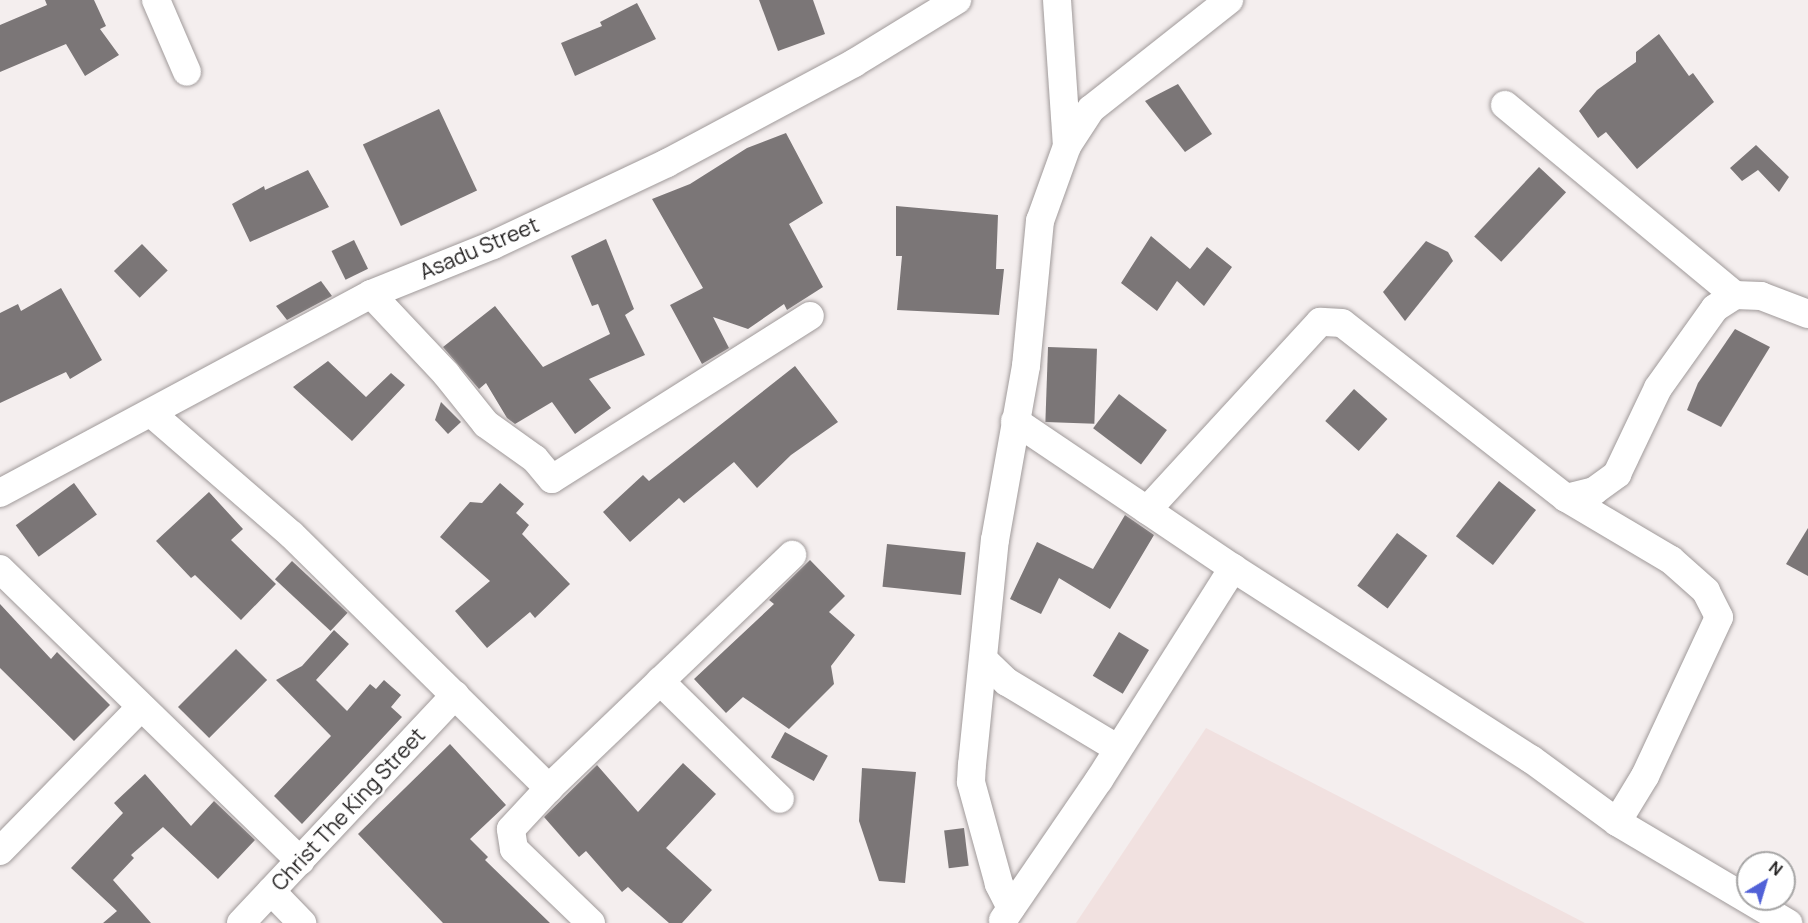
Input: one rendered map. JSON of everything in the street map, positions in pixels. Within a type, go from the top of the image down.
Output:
[{"type":"street","points":[[156,0],[187,72]]},
{"type":"street","name":"Asadu Street","points":[[0,493],[371,294],[493,245],[667,163],[854,63],[957,0]]},
{"type":"street","points":[[1057,0],[1067,146]]},
{"type":"street","points":[[1006,915],[971,782],[985,661],[995,540],[1026,366],[1032,273],[1040,221],[1067,146],[1091,109],[1229,0]]},
{"type":"street","points":[[1505,105],[1735,295]]},
{"type":"street","points":[[371,294],[446,374],[486,424],[536,459],[552,479],[810,316]]},
{"type":"street","points":[[1625,533],[1617,505],[1617,474],[1658,388],[1715,308],[1735,295],[1761,296],[1808,314]]},
{"type":"street","points":[[1147,510],[1320,322],[1342,323],[1566,498],[1671,560],[1706,591],[1719,617],[1645,776],[1617,822]]},
{"type":"street","points":[[151,413],[292,536],[549,788]]},
{"type":"street","points":[[1015,421],[1233,568],[1532,759],[1617,822],[1788,923]]},
{"type":"street","points":[[1566,498],[1594,491],[1617,474]]},
{"type":"street","points":[[591,923],[514,849],[510,839],[511,829],[549,788],[792,555]]},
{"type":"street","points":[[0,568],[140,708],[300,861]]},
{"type":"street","points":[[1006,915],[1233,568]]},
{"type":"street","points":[[985,661],[1007,682],[1117,748]]},
{"type":"street","points":[[660,681],[780,800]]},
{"type":"street","name":"Christ The King Street","points":[[241,923],[455,695]]},
{"type":"street","points":[[0,851],[140,708]]},
{"type":"street","points":[[271,891],[302,923]]},
{"type":"shaded area","points":[[1206,728],[1585,923],[1076,923]]},
{"type":"building","points":[[45,0],[94,0],[106,26],[100,29],[119,55],[85,76],[66,44],[0,72],[0,25],[47,5]]},
{"type":"building","points":[[759,0],[813,0],[825,34],[778,51]]},
{"type":"building","points":[[637,3],[656,39],[575,76],[561,43],[602,26],[600,22]]},
{"type":"building","points":[[1659,34],[1689,76],[1693,73],[1714,102],[1637,169],[1606,132],[1598,138],[1579,111],[1597,90],[1636,62],[1636,52]]},
{"type":"building","points":[[1178,84],[1212,134],[1185,152],[1145,101]]},
{"type":"building","points":[[439,109],[477,191],[401,226],[363,144]]},
{"type":"building","points":[[786,133],[823,203],[789,224],[823,287],[787,310],[784,304],[748,329],[713,317],[729,348],[702,364],[670,305],[703,288],[652,199],[690,184],[747,148]]},
{"type":"building","points":[[1756,145],[1789,177],[1779,192],[1758,170],[1742,181],[1730,168]]},
{"type":"building","points":[[1539,167],[1566,192],[1501,262],[1474,236]]},
{"type":"building","points":[[308,170],[329,207],[250,242],[232,204],[264,186],[265,190]]},
{"type":"building","points":[[896,206],[998,215],[996,269],[1004,269],[999,315],[897,310],[902,256],[896,256]]},
{"type":"building","points":[[1151,236],[1190,269],[1207,247],[1232,267],[1204,306],[1177,281],[1157,311],[1121,283]]},
{"type":"building","points":[[606,239],[634,309],[625,315],[645,355],[589,379],[611,408],[575,434],[552,402],[515,424],[507,418],[486,383],[479,389],[443,347],[495,306],[543,367],[610,334],[598,304],[592,306],[571,256]]},
{"type":"building","points":[[354,240],[368,269],[346,280],[332,251]]},
{"type":"building","points":[[1426,241],[1448,252],[1453,261],[1405,321],[1383,292]]},
{"type":"building","points":[[142,244],[168,271],[140,298],[114,271]]},
{"type":"building","points":[[321,281],[332,296],[287,320],[276,306]]},
{"type":"building","points":[[61,288],[102,360],[70,379],[66,372],[0,403],[0,313],[18,304],[21,311]]},
{"type":"building","points":[[1735,329],[1770,347],[1721,427],[1687,410],[1698,383]]},
{"type":"building","points":[[1048,347],[1097,349],[1094,424],[1045,422]]},
{"type":"building","points":[[328,361],[366,397],[391,373],[405,385],[352,441],[293,387]]},
{"type":"building","points":[[795,366],[838,422],[791,455],[757,488],[734,462],[684,503],[679,498],[630,542],[603,512],[643,475],[649,481]]},
{"type":"building","points":[[1354,389],[1387,419],[1359,451],[1325,421]]},
{"type":"building","points":[[1119,394],[1167,430],[1141,464],[1093,428]]},
{"type":"building","points":[[441,402],[461,422],[448,434],[435,420]]},
{"type":"building","points":[[1499,481],[1536,510],[1493,565],[1456,536]]},
{"type":"building","points":[[74,483],[97,515],[39,557],[16,525]]},
{"type":"building","points":[[500,483],[524,504],[516,513],[529,525],[522,534],[570,584],[535,618],[530,612],[487,648],[455,611],[490,581],[440,537],[470,502],[482,503]]},
{"type":"building","points":[[209,492],[243,529],[231,540],[276,584],[241,620],[195,575],[191,578],[156,541]]},
{"type":"building","points":[[1125,515],[1154,535],[1110,609],[1059,578],[1041,614],[1010,599],[1037,542],[1093,569]]},
{"type":"building","points":[[1808,528],[1808,576],[1786,564]]},
{"type":"building","points":[[1397,533],[1427,556],[1388,609],[1357,586]]},
{"type":"building","points":[[887,544],[966,552],[961,595],[883,587]]},
{"type":"building","points":[[810,560],[845,596],[829,612],[855,635],[831,666],[834,684],[789,729],[743,697],[726,713],[694,679],[774,604],[769,600]]},
{"type":"building","points":[[292,561],[348,613],[331,631],[275,579]]},
{"type":"building","points":[[0,604],[51,659],[57,652],[110,705],[74,741],[0,668]]},
{"type":"building","points":[[334,630],[349,644],[316,680],[347,711],[370,684],[376,689],[384,680],[401,695],[391,707],[402,717],[302,824],[274,796],[331,736],[276,680],[302,666]]},
{"type":"building","points":[[1119,632],[1149,650],[1123,694],[1093,676]]},
{"type":"building","points":[[236,649],[267,680],[209,738],[178,707]]},
{"type":"building","points":[[785,732],[828,756],[814,781],[771,757]]},
{"type":"building","points":[[450,744],[506,805],[470,839],[488,857],[485,860],[550,923],[443,923],[358,834]]},
{"type":"building","points":[[683,763],[716,794],[666,848],[712,890],[682,923],[669,923],[628,887],[622,892],[586,851],[579,857],[544,817],[597,765],[638,812]]},
{"type":"building","points":[[862,768],[916,772],[905,883],[879,881],[859,821]]},
{"type":"building","points":[[145,774],[191,826],[214,801],[255,840],[218,879],[163,827],[131,855],[134,858],[113,880],[151,923],[103,923],[117,911],[71,868],[123,813],[114,803]]},
{"type":"building","points":[[964,828],[969,866],[949,868],[944,830]]}]
